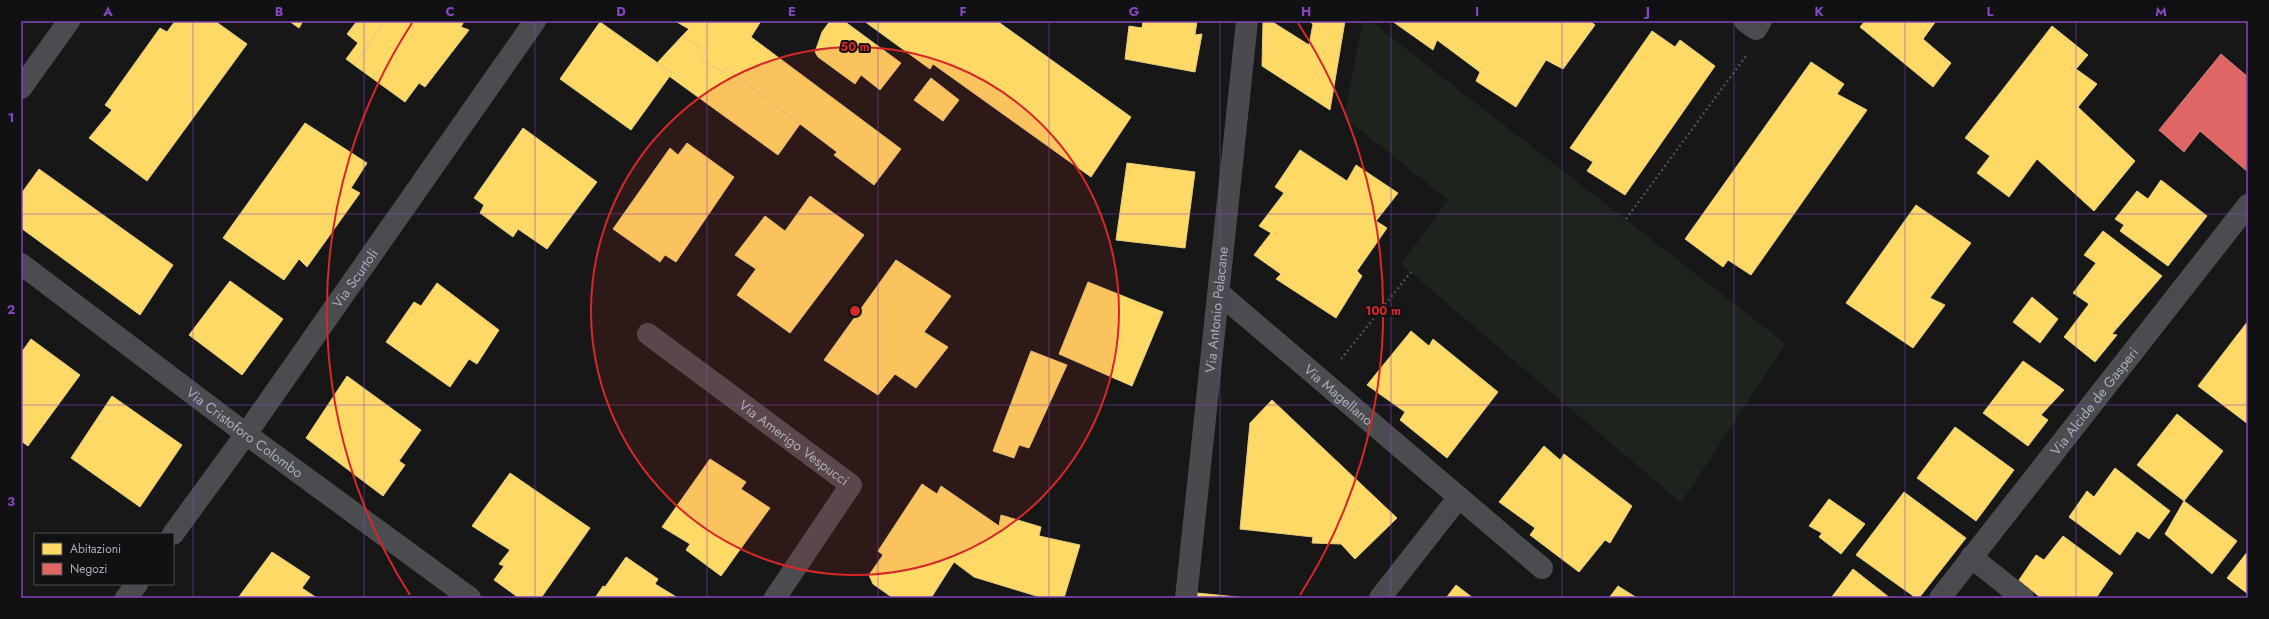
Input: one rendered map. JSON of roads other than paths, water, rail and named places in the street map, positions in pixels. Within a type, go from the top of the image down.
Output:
[{"type":"street","points":[[21,88],[69,21]]},
{"type":"street","name":"Via Scurtoli","points":[[174,533],[246,434],[535,21]]},
{"type":"street","name":"Via Antonio Pelacane","points":[[1186,598],[1247,21]]},
{"type":"street","name":"Via Alcide de Gasperi","points":[[1940,598],[2248,205]]},
{"type":"street","name":"Via Cristoforo Colombo","points":[[21,264],[246,434],[470,598]]},
{"type":"street","name":"Via Magellano","points":[[1219,293],[1542,568]]},
{"type":"street","name":"Via Amerigo Vespucci","points":[[648,334],[851,484],[775,598]]},
{"type":"street","points":[[1380,598],[1459,497]]},
{"type":"street","points":[[1972,557],[2023,598]]},
{"type":"street","points":[[126,598],[136,585]]}]
